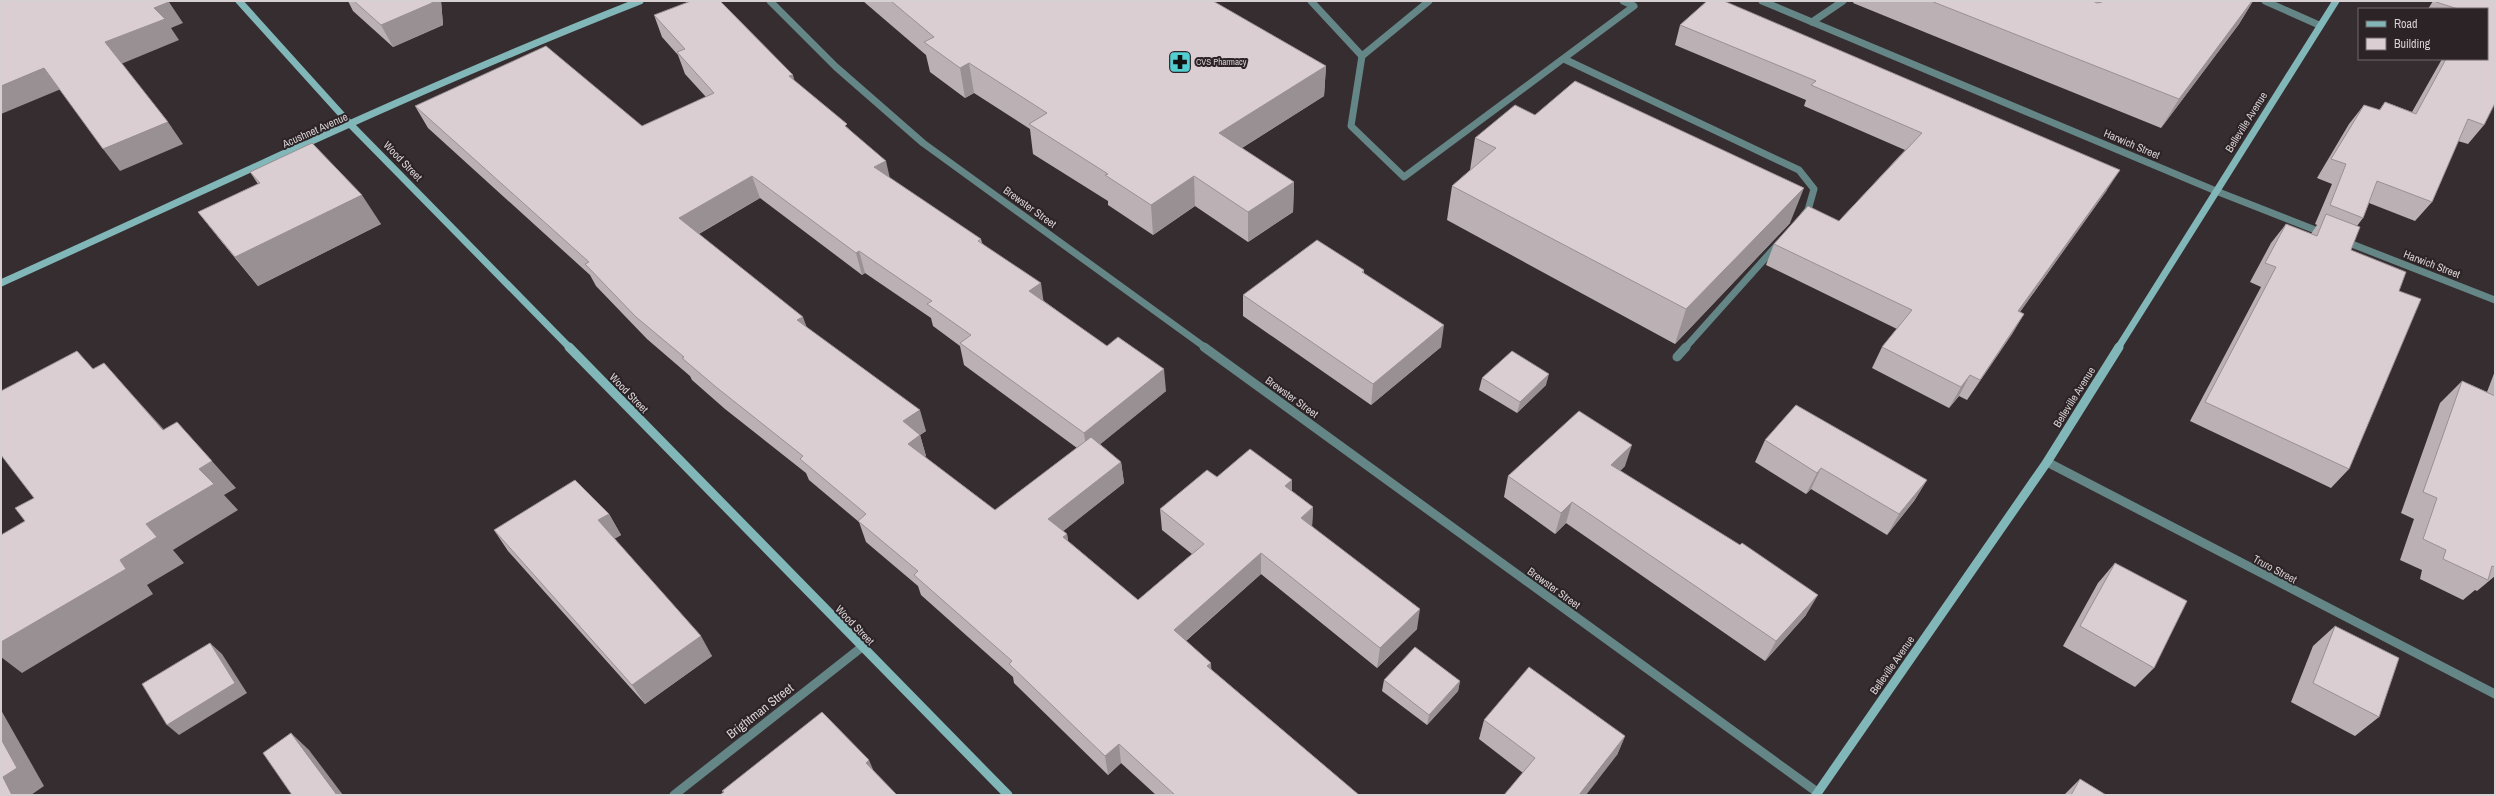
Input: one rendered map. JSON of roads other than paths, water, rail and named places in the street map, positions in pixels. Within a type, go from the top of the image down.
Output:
[{"type":"main road","name":"Wood Street","points":[[240,1],[352,125],[1008,795]]},
{"type":"main road","name":"Acushnet Avenue","points":[[1,282],[541,40],[640,1]]},
{"type":"main road","name":"Belleville Avenue","points":[[1816,794],[2047,462],[2319,25],[2336,1]]},
{"type":"street","name":"Brewster Street","points":[[770,1],[836,67],[923,143],[1816,794]]},
{"type":"street","points":[[1311,1],[1362,56]]},
{"type":"street","points":[[1429,1],[1362,56],[1351,126],[1404,177],[1634,6],[1623,1]]},
{"type":"street","name":"Harwich Street","points":[[1762,1],[2216,191],[2495,300]]},
{"type":"street","points":[[1812,22],[1843,1]]},
{"type":"street","points":[[2265,1],[2319,25]]},
{"type":"street","points":[[1564,59],[1799,170],[1814,189],[1808,210],[1798,222]]},
{"type":"street","points":[[1677,357],[1782,239]]},
{"type":"street","name":"Truro Street","points":[[2047,462],[2281,586],[2495,694]]},
{"type":"street","name":"Brightman Street","points":[[674,795],[862,647]]},
{"type":"place","name":"CVS Pharmacy","points":[[1180,62]]}]
